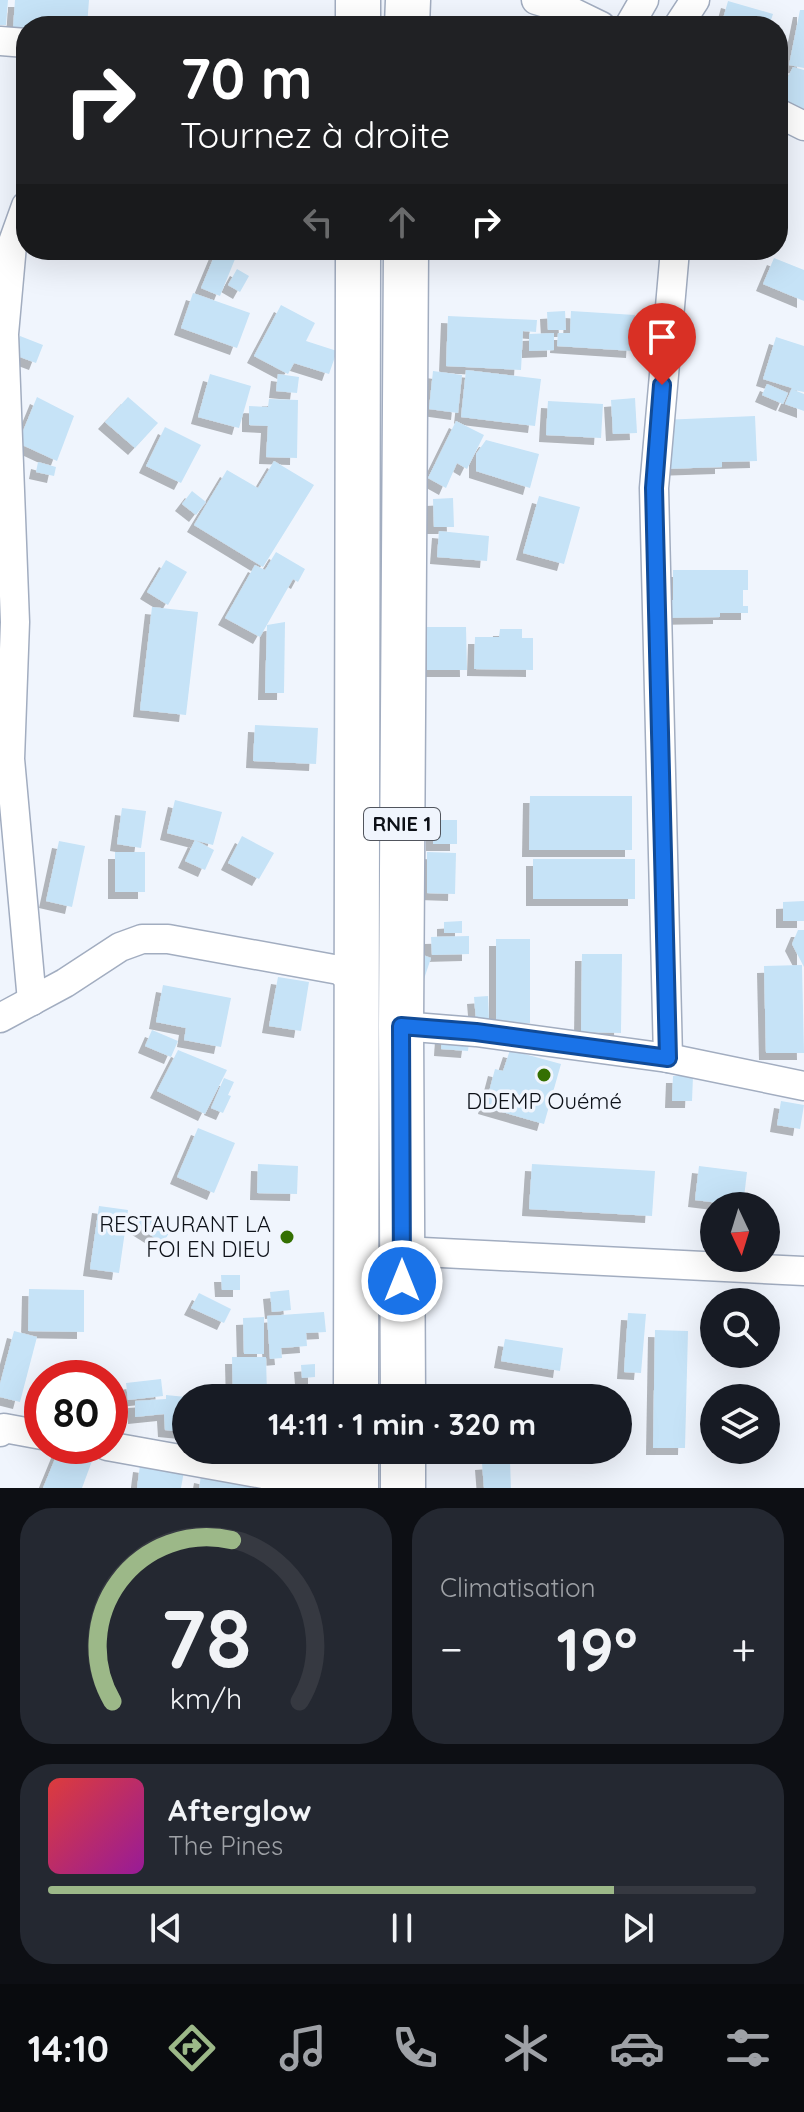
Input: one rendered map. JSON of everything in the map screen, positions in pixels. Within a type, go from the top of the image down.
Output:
[{"type":"highway","name":"RNIE 1","points":[[356,1384],[348,977],[358,260]]},
{"type":"highway","name":"RNIE 1","points":[[403,1384],[401,1026],[406,260]]},
{"type":"highway","points":[[403,1464],[403,1488]]},
{"type":"street","points":[[536,0],[580,16]]},
{"type":"street","points":[[16,234],[12,245],[2,334],[15,622],[10,759],[32,1001]]},
{"type":"street","points":[[335,1384],[348,977],[340,260]]},
{"type":"street","points":[[668,1058],[654,488],[674,260]]},
{"type":"street","points":[[0,1018],[65,983],[120,947],[142,939],[168,939],[348,977]]},
{"type":"street","points":[[401,1026],[476,1032],[668,1058],[804,1086]]},
{"type":"street","points":[[402,1251],[804,1271]]},
{"type":"street","points":[[0,1432],[4,1428],[24,1432]]},
{"type":"street","points":[[128,1450],[263,1474],[345,1476]]},
{"type":"building","points":[[0,0],[8,0],[6,25],[0,25]]},
{"type":"building","points":[[15,0],[89,0],[88,16],[16,16],[16,29],[13,29]]},
{"type":"building","points":[[728,1],[773,14],[772,16],[724,16]]},
{"type":"building","points":[[800,10],[804,10],[804,68],[789,65]]},
{"type":"building","points":[[793,67],[804,70],[804,113],[788,105],[788,77]]},
{"type":"building","points":[[213,260],[235,260],[220,296],[201,288]]},
{"type":"building","points":[[773,260],[804,270],[804,301],[763,284]]},
{"type":"building","points":[[237,269],[249,276],[240,292],[228,285]]},
{"type":"building","points":[[193,293],[250,313],[237,348],[181,328]]},
{"type":"building","points":[[281,305],[315,323],[306,341],[337,351],[329,374],[294,363],[288,374],[254,356]]},
{"type":"building","points":[[565,311],[566,330],[548,330],[547,312]]},
{"type":"building","points":[[571,311],[635,315],[633,351],[557,346],[558,333],[570,333]]},
{"type":"building","points":[[448,316],[537,320],[536,332],[523,331],[521,370],[446,366]]},
{"type":"building","points":[[554,333],[554,350],[529,351],[529,334]]},
{"type":"building","points":[[20,336],[43,345],[36,363],[12,354]]},
{"type":"building","points":[[776,337],[804,346],[804,392],[794,390],[804,394],[804,411],[785,404],[792,388],[763,379]]},
{"type":"building","points":[[466,370],[541,379],[535,426],[461,417]]},
{"type":"building","points":[[433,371],[462,375],[458,413],[429,409]]},
{"type":"building","points":[[210,374],[251,386],[239,428],[198,417]]},
{"type":"building","points":[[278,374],[299,377],[297,393],[276,391]]},
{"type":"building","points":[[767,384],[788,393],[783,404],[762,395]]},
{"type":"building","points":[[37,397],[74,416],[57,461],[18,443]]},
{"type":"building","points":[[128,397],[158,423],[135,448],[105,422]]},
{"type":"building","points":[[635,398],[637,433],[613,434],[611,400]]},
{"type":"building","points":[[269,399],[298,400],[297,458],[266,457],[268,426],[249,425],[249,406],[268,407]]},
{"type":"building","points":[[548,401],[603,404],[601,438],[546,435]]},
{"type":"building","points":[[755,416],[757,461],[722,462],[722,467],[663,469],[662,420]]},
{"type":"building","points":[[456,421],[484,435],[467,469],[457,463],[446,488],[428,478]]},
{"type":"building","points":[[165,427],[201,445],[181,483],[146,466]]},
{"type":"building","points":[[486,440],[539,454],[530,488],[476,471],[476,454]]},
{"type":"building","points":[[274,461],[314,485],[263,567],[194,525],[227,470],[258,488]]},
{"type":"building","points":[[38,462],[56,467],[54,476],[36,472]]},
{"type":"building","points":[[192,491],[206,502],[196,515],[182,504]]},
{"type":"building","points":[[539,496],[580,507],[564,564],[523,553]]},
{"type":"building","points":[[453,498],[454,527],[434,527],[433,499]]},
{"type":"building","points":[[439,531],[489,536],[487,561],[437,557]]},
{"type":"building","points":[[276,552],[305,569],[298,582],[293,579],[260,637],[225,618],[255,565],[265,570]]},
{"type":"building","points":[[166,560],[187,572],[168,605],[147,592]]},
{"type":"building","points":[[673,570],[748,570],[748,590],[743,590],[743,606],[748,606],[748,613],[720,613],[720,617],[660,618],[660,600],[673,600]]},
{"type":"building","points":[[152,607],[198,612],[186,715],[140,710]]},
{"type":"building","points":[[285,622],[284,693],[265,693],[267,625]]},
{"type":"building","points":[[427,627],[466,627],[467,670],[427,670]]},
{"type":"building","points":[[500,629],[522,629],[522,638],[533,638],[533,670],[474,669],[475,637],[499,637]]},
{"type":"building","points":[[255,725],[318,728],[316,764],[253,761]]},
{"type":"building","points":[[530,796],[632,796],[632,850],[529,850]]},
{"type":"building","points":[[175,800],[222,812],[213,845],[167,833]]},
{"type":"building","points":[[122,808],[146,811],[141,848],[117,844]]},
{"type":"building","points":[[433,820],[457,820],[457,844],[433,844]]},
{"type":"building","points":[[242,836],[274,853],[259,879],[228,863]]},
{"type":"building","points":[[195,840],[214,850],[205,870],[185,861]]},
{"type":"building","points":[[59,841],[85,846],[72,907],[46,901]]},
{"type":"building","points":[[115,852],[145,852],[145,892],[115,892]]},
{"type":"building","points":[[427,852],[456,853],[455,894],[427,893]]},
{"type":"building","points":[[533,859],[635,859],[635,899],[533,899]]},
{"type":"building","points":[[804,901],[804,921],[783,921],[783,902]]},
{"type":"building","points":[[462,921],[462,933],[444,933],[444,922]]},
{"type":"building","points":[[798,930],[804,930],[804,967],[792,944]]},
{"type":"building","points":[[469,936],[469,954],[432,955],[431,937]]},
{"type":"building","points":[[496,939],[530,939],[530,1023],[496,1024]]},
{"type":"building","points":[[412,951],[431,958],[422,985]]},
{"type":"building","points":[[582,954],[622,954],[621,1033],[581,1032]]},
{"type":"building","points":[[802,965],[804,1053],[766,1053],[764,966]]},
{"type":"building","points":[[278,977],[309,982],[301,1031],[269,1026]]},
{"type":"building","points":[[163,985],[231,998],[221,1047],[184,1040],[186,1028],[156,1022]]},
{"type":"building","points":[[488,996],[489,1019],[476,1020],[474,997]]},
{"type":"building","points":[[152,1030],[178,1041],[171,1057],[145,1046]]},
{"type":"building","points":[[442,1034],[470,1036],[468,1051],[441,1049]]},
{"type":"building","points":[[178,1050],[227,1070],[205,1114],[157,1091]]},
{"type":"building","points":[[510,1050],[561,1064],[544,1124],[485,1107],[495,1069],[503,1071]]},
{"type":"building","points":[[673,1076],[693,1076],[692,1101],[672,1101]]},
{"type":"building","points":[[224,1078],[234,1082],[223,1113],[211,1108]]},
{"type":"building","points":[[781,1101],[804,1105],[800,1129],[777,1125]]},
{"type":"building","points":[[198,1128],[235,1143],[214,1193],[177,1177]]},
{"type":"building","points":[[258,1164],[298,1166],[297,1194],[257,1193]]},
{"type":"building","points":[[532,1164],[655,1171],[652,1216],[529,1209]]},
{"type":"building","points":[[699,1166],[747,1172],[745,1192],[700,1192],[700,1201],[695,1200]]},
{"type":"building","points":[[99,1206],[128,1210],[119,1273],[90,1269]]},
{"type":"building","points":[[145,1212],[172,1228],[163,1243],[136,1226]]},
{"type":"building","points":[[221,1275],[240,1275],[240,1290],[222,1290]]},
{"type":"building","points":[[29,1289],[84,1290],[84,1332],[28,1331]]},
{"type":"building","points":[[289,1290],[291,1310],[272,1312],[270,1292]]},
{"type":"building","points":[[199,1293],[231,1309],[224,1323],[191,1308]]},
{"type":"building","points":[[324,1312],[326,1332],[306,1333],[307,1346],[281,1348],[282,1358],[270,1359],[267,1316]]},
{"type":"building","points":[[628,1313],[646,1314],[641,1373],[624,1372]]},
{"type":"building","points":[[264,1317],[264,1354],[244,1354],[243,1318]]},
{"type":"building","points":[[655,1330],[688,1331],[685,1448],[653,1448]]},
{"type":"building","points":[[14,1331],[37,1337],[31,1360],[24,1360],[24,1387],[20,1402],[0,1397],[0,1384]]},
{"type":"building","points":[[505,1339],[563,1348],[560,1371],[501,1361]]},
{"type":"building","points":[[232,1357],[266,1357],[267,1384],[233,1384]]},
{"type":"building","points":[[315,1364],[315,1377],[302,1378],[301,1365]]},
{"type":"building","points":[[161,1379],[163,1396],[128,1400],[128,1383]]},
{"type":"building","points":[[166,1395],[172,1396],[172,1431],[165,1430],[164,1414],[135,1417],[135,1401],[166,1399]]},
{"type":"building","points":[[53,1464],[91,1464],[82,1488],[43,1488]]},
{"type":"building","points":[[482,1464],[510,1464],[511,1488],[484,1488]]},
{"type":"building","points":[[140,1465],[184,1471],[181,1488],[137,1488]]},
{"type":"building","points":[[201,1476],[251,1487],[251,1488],[199,1488]]},
{"type":"place","name":"DDEMP Ouémé","points":[[544,1075]]},
{"type":"place","name":"RESTAURANT LA FOI EN DIEU","points":[[287,1237]]},
{"type":"route","points":[[402,1281],[401,1026],[476,1032],[668,1058],[654,488],[662,385]]}]
